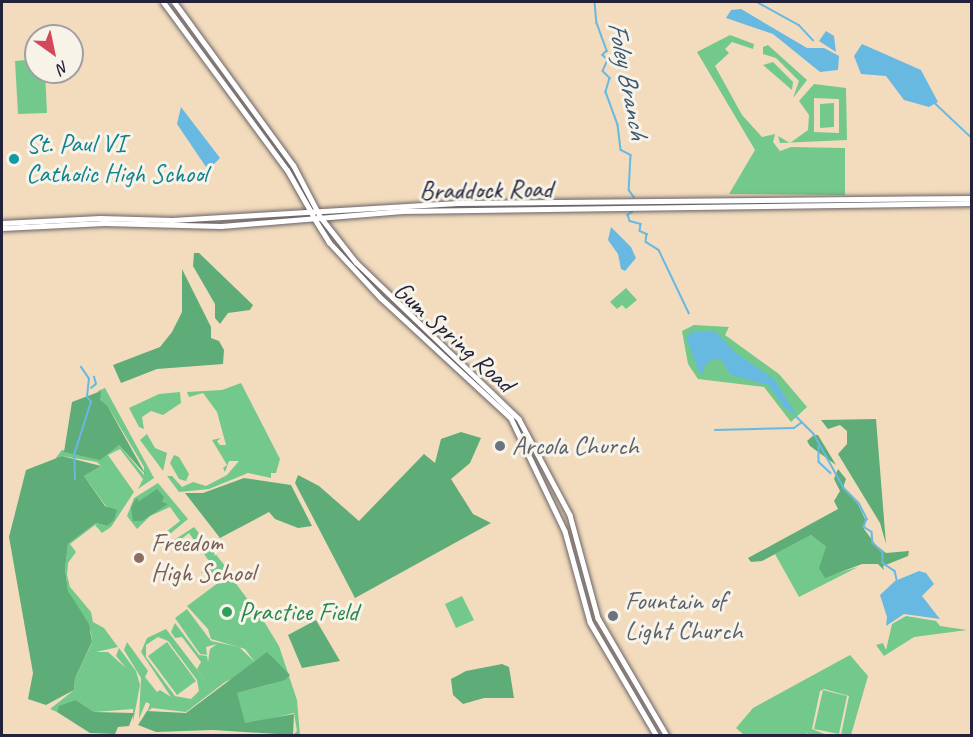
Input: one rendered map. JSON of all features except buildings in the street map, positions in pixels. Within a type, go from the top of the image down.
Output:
[{"type":"main road","name":"Gum Spring Road","points":[[163,2],[287,170],[315,213],[361,266],[519,419],[570,516],[603,630],[668,735]]},
{"type":"main road","name":"Gum Spring Road","points":[[174,2],[293,165],[328,242],[381,298],[511,418],[565,531],[594,632],[657,735]]},
{"type":"main road","name":"Braddock Road","points":[[2,228],[104,223],[185,226],[402,205],[457,203],[972,198]]},
{"type":"main road","points":[[627,208],[672,202]]},
{"type":"main road","points":[[429,210],[457,203]]},
{"type":"main road","name":"Braddock Road","points":[[2,223],[429,210],[972,203]]},
{"type":"main road","points":[[375,212],[402,205]]},
{"type":"main road","points":[[185,226],[229,217]]},
{"type":"green space","points":[[730,35],[754,44],[753,49],[732,42],[725,49],[729,53],[715,66],[742,115],[762,137],[775,134],[773,142],[780,151],[791,147],[845,148],[845,195],[729,194],[755,150],[697,52]]},
{"type":"green space","points":[[768,45],[807,80],[793,98],[799,81],[776,58],[763,54],[763,47]]},
{"type":"green space","points":[[24,60],[24,84],[46,84],[47,113],[18,114],[15,61]]},
{"type":"green space","points":[[773,62],[793,82],[792,90],[763,65]]},
{"type":"green space","points":[[814,84],[846,88],[847,140],[791,143],[808,130],[809,115],[799,101]],"holes":[[[814,98],[839,99],[839,133],[814,132]]]},
{"type":"green space","points":[[834,103],[834,127],[820,128],[820,104]]},
{"type":"green space","points":[[778,136],[789,143],[780,143]]},
{"type":"green space","points":[[194,253],[199,253],[253,305],[250,310],[228,313],[220,324],[215,318],[215,304],[193,266]]},
{"type":"green space","points":[[182,269],[211,327],[211,338],[219,341],[224,350],[223,364],[157,369],[121,383],[113,365],[160,347],[172,332],[182,312]]},
{"type":"green space","points":[[626,288],[637,300],[626,309],[622,305],[617,309],[610,302]]},
{"type":"green space","points":[[694,325],[729,327],[725,335],[779,374],[807,407],[791,422],[764,387],[698,379],[688,364],[682,331]]},
{"type":"green space","points":[[241,383],[280,459],[276,473],[271,473],[271,478],[248,473],[209,489],[179,492],[167,476],[172,476],[182,487],[193,482],[206,486],[227,475],[239,461],[229,461],[225,472],[223,468],[227,465],[212,440],[221,438],[217,441],[220,445],[226,445],[217,412],[203,393],[189,397],[187,392],[222,390]]},
{"type":"green space","points":[[105,388],[154,478],[138,489],[143,479],[120,449],[108,455],[134,492],[111,527],[102,533],[95,525],[70,544],[76,552],[68,563],[67,575],[70,587],[91,612],[93,622],[104,628],[118,647],[96,652],[108,652],[126,668],[116,656],[119,648],[136,671],[140,685],[133,722],[133,709],[94,712],[76,700],[57,712],[50,709],[74,690],[75,678],[92,643],[91,632],[68,591],[65,569],[68,544],[96,523],[107,526],[116,512],[105,505],[84,476],[101,466],[97,462],[62,456],[55,459],[62,450],[98,457],[119,445],[144,475],[144,467],[107,405],[99,400],[98,391]]},
{"type":"green space","points":[[101,391],[100,400],[107,405],[146,475],[119,445],[100,460],[64,452],[72,402]]},
{"type":"green space","points":[[180,392],[181,403],[163,415],[151,411],[142,417],[144,429],[139,427],[129,408],[159,394]]},
{"type":"green space","points":[[876,419],[886,544],[880,523],[838,454],[847,444],[847,431],[840,425],[828,429],[821,420]]},
{"type":"green space","points":[[461,432],[481,438],[470,463],[451,479],[473,514],[491,523],[355,598],[295,483],[298,475],[319,486],[359,521],[424,454],[435,463],[441,439]]},
{"type":"green space","points":[[147,434],[155,448],[167,453],[163,471],[140,440]]},
{"type":"green space","points":[[814,435],[818,435],[836,465],[810,446],[807,441]]},
{"type":"green space","points":[[174,455],[179,457],[189,474],[186,481],[179,479],[170,463]]},
{"type":"green space","points":[[62,456],[101,466],[84,476],[105,506],[117,510],[114,520],[107,526],[96,523],[68,544],[65,569],[68,591],[89,624],[92,642],[75,678],[74,690],[46,705],[28,699],[33,673],[9,537],[26,470]]},
{"type":"green space","points":[[838,469],[846,479],[843,488],[858,504],[865,519],[864,529],[876,545],[886,553],[909,551],[908,556],[883,566],[884,570],[878,564],[862,564],[825,578],[819,568],[826,547],[811,535],[762,561],[751,562],[748,558],[838,509],[834,501],[840,491],[834,479]]},
{"type":"green space","points":[[244,478],[291,485],[312,526],[298,528],[275,519],[269,512],[220,538],[185,493],[203,493]]},
{"type":"green space","points":[[158,483],[188,519],[165,538],[162,535],[180,521],[170,507],[150,516],[137,529],[127,516],[134,498]]},
{"type":"green space","points":[[157,489],[164,497],[162,502],[168,504],[142,521],[133,521],[131,508],[135,500],[138,498],[138,502]]},
{"type":"green space","points":[[194,527],[225,566],[221,573],[201,573],[209,561],[189,533],[171,547],[168,544]]},
{"type":"green space","points":[[811,535],[826,547],[825,577],[858,567],[799,597],[775,554]]},
{"type":"green space","points":[[226,577],[231,577],[279,646],[297,700],[300,735],[293,735],[297,731],[294,713],[245,725],[236,693],[271,684],[245,649],[211,639],[208,629],[187,606]]},
{"type":"green space","points":[[462,596],[474,620],[456,628],[445,604]]},
{"type":"green space","points":[[187,609],[211,641],[239,647],[259,666],[225,682],[186,712],[152,708],[147,712],[150,704],[146,702],[139,719],[141,678],[124,650],[127,642],[148,671],[145,677],[157,692],[160,690],[171,697],[141,652],[147,638],[166,629],[209,685],[197,669],[201,662],[182,637],[175,638],[171,632],[175,623],[199,655],[207,656],[208,662],[210,649],[217,644],[206,647],[207,655],[200,654],[175,618]],"holes":[[[158,637],[168,641],[197,680],[199,691],[191,699],[175,696],[146,657],[146,645]]]},
{"type":"green space","points":[[906,616],[936,621],[940,626],[967,630],[914,637],[884,656],[876,645],[883,643],[886,650],[892,624]]},
{"type":"green space","points":[[316,620],[340,661],[302,668],[288,635]]},
{"type":"green space","points":[[167,642],[196,681],[177,695],[148,656]]},
{"type":"green space","points":[[267,652],[290,675],[285,680],[237,693],[245,723],[294,714],[293,735],[213,730],[156,732],[138,725],[147,711],[186,713]]},
{"type":"green space","points":[[850,655],[868,676],[851,735],[841,735],[849,696],[824,689],[820,691],[812,729],[827,735],[807,735],[808,732],[806,735],[744,735],[736,728],[753,708]]},
{"type":"green space","points":[[502,664],[509,667],[514,698],[484,698],[463,704],[453,695],[451,679],[466,671]]},
{"type":"green space","points":[[823,690],[847,696],[839,734],[814,729]]},
{"type":"green space","points":[[76,700],[94,712],[134,713],[129,726],[118,727],[115,734],[90,733],[57,712],[59,706]]},
{"type":"water","points":[[741,9],[807,48],[824,48],[839,56],[838,70],[820,72],[773,34],[726,18],[731,10]]},
{"type":"water","points":[[826,31],[834,36],[836,52],[819,41]]},
{"type":"water","points":[[862,44],[921,70],[938,102],[929,107],[904,100],[886,76],[861,74],[854,56]]},
{"type":"water","points":[[181,107],[220,158],[208,170],[177,124]]},
{"type":"water","points":[[611,227],[631,247],[636,258],[625,271],[621,269],[618,254],[608,240]]},
{"type":"water","points":[[697,331],[716,332],[736,353],[774,379],[797,416],[784,407],[769,385],[731,375],[721,360],[711,360],[704,367],[704,373],[699,372],[686,337]]},
{"type":"water","points":[[919,571],[926,573],[934,584],[922,596],[940,619],[904,614],[886,626],[887,617],[880,595],[895,581]]},
{"type":"waterway","name":"Foley Branch","points":[[595,2],[597,23],[607,51],[603,55],[608,60],[603,71],[610,78],[606,92],[618,125],[621,150],[631,155],[629,190],[634,197]]},
{"type":"waterway","points":[[757,2],[799,25],[813,40]]},
{"type":"waterway","points":[[936,104],[972,138]]},
{"type":"waterway","name":"Foley Branch","points":[[633,212],[628,215],[630,221],[641,224],[640,231],[647,234],[646,242],[659,250],[689,313]]},
{"type":"waterway","points":[[692,330],[692,335]]},
{"type":"waterway","points":[[75,480],[74,455],[91,402],[87,397],[89,379],[81,367]]},
{"type":"waterway","points":[[91,388],[96,384],[94,377]]},
{"type":"waterway","points":[[796,416],[814,434],[844,488],[859,503],[867,519],[864,527],[872,532],[873,543],[883,552],[883,563],[895,571],[897,580]]},
{"type":"waterway","points":[[715,430],[794,428],[801,423]]},
{"type":"waterway","points":[[819,446],[819,462],[831,473]]},
{"type":"place","name":"St. Paul VI Catholic High School","points":[[14,159]]},
{"type":"place","name":"Arcola Church","points":[[500,446]]},
{"type":"place","name":"Freedom High School","points":[[139,558]]},
{"type":"place","name":"Practice Field","points":[[227,612]]},
{"type":"place","name":"Fountain of Light Church","points":[[613,616]]}]
